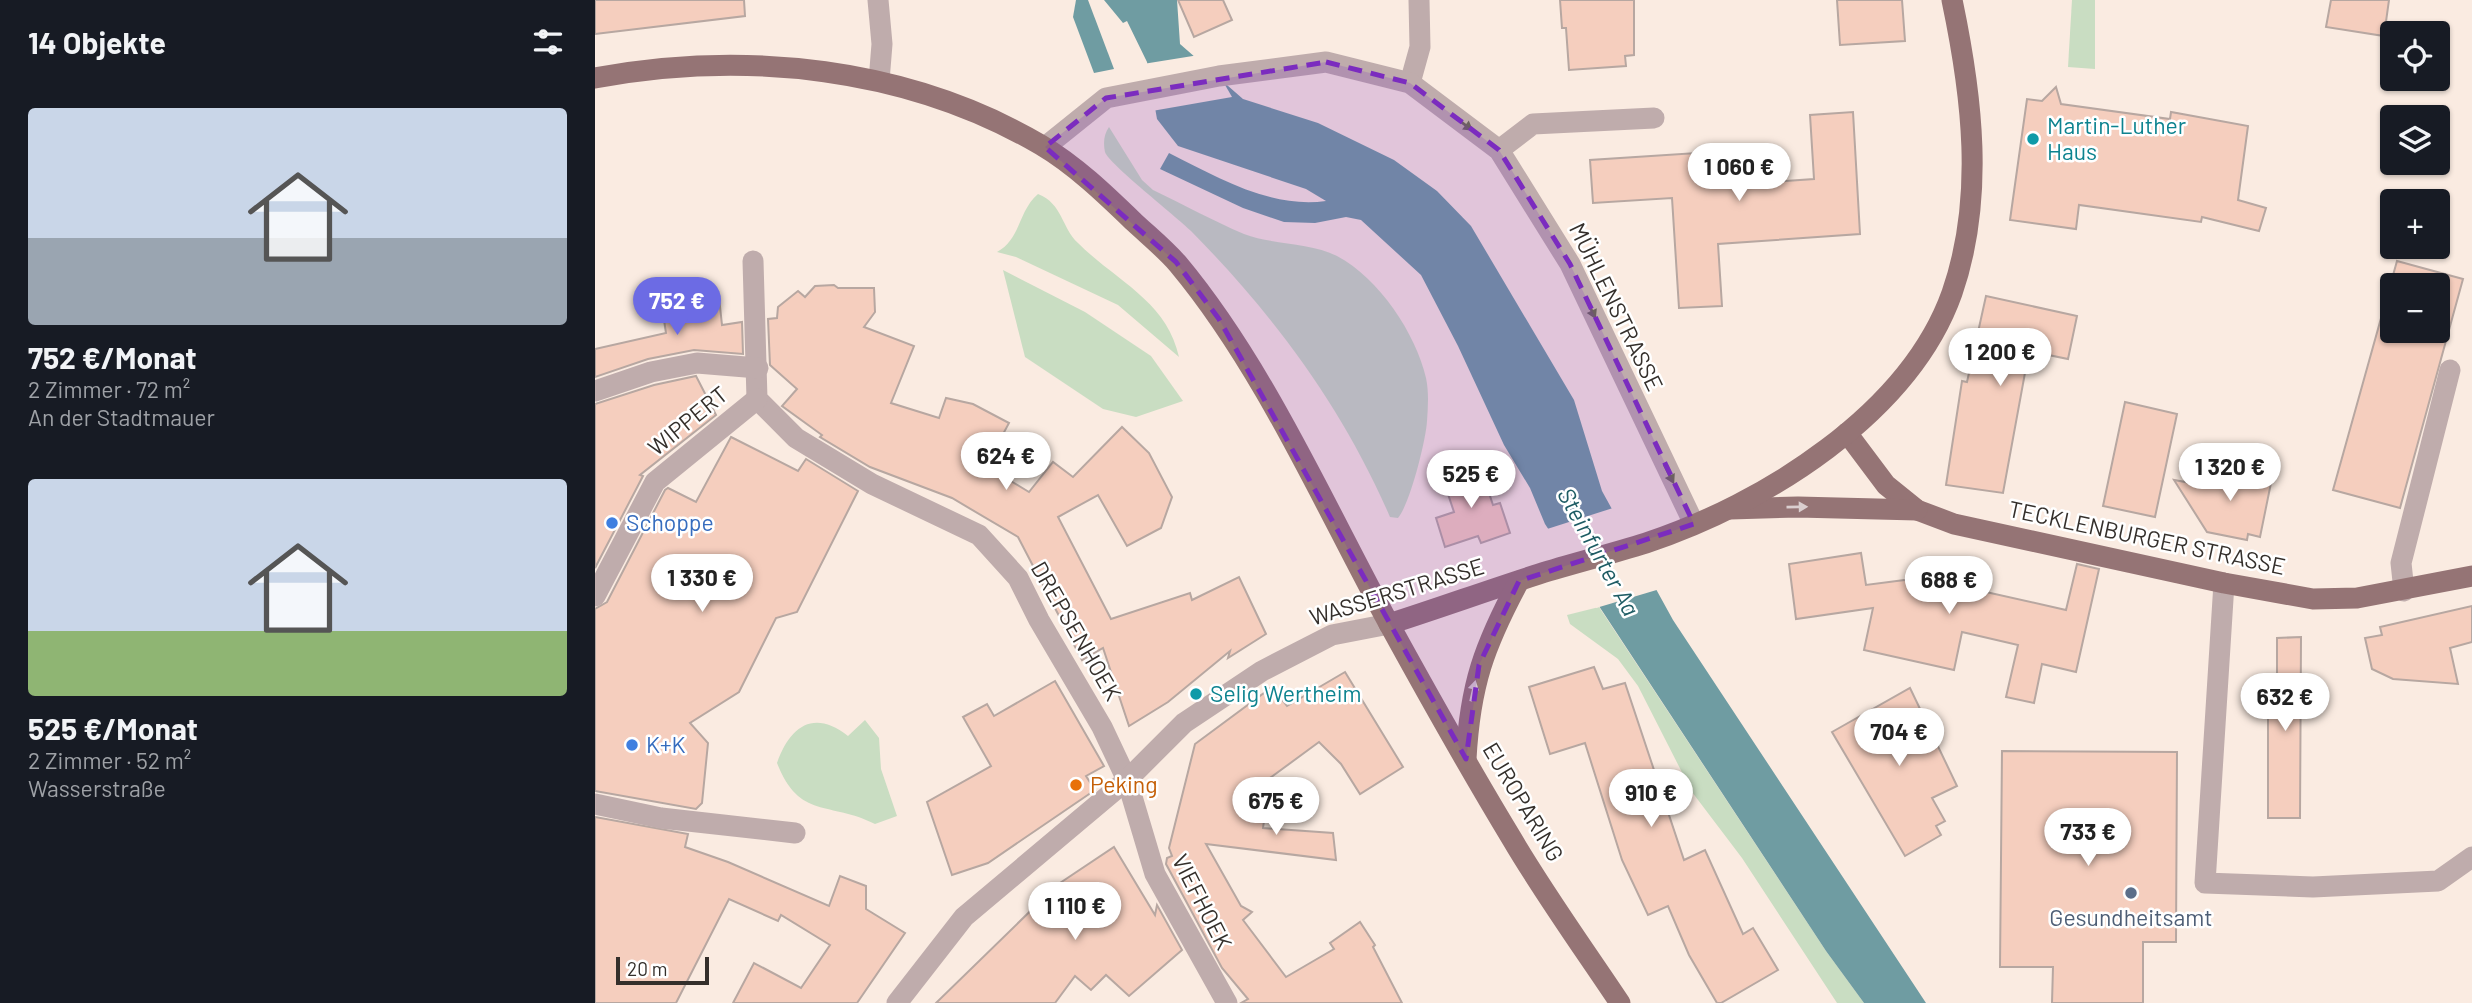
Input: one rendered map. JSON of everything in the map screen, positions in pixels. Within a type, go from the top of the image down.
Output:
[{"type":"main road","name":"WASSERSTRASSE","points":[[1389,624],[1647,542],[1729,509],[1792,472],[1847,433],[1890,394],[1927,345],[1952,293],[1966,236],[1972,179],[1971,119],[1968,75],[1952,0]]},
{"type":"main road","points":[[595,78],[721,65],[762,65],[880,81],[943,99],[990,118],[1045,147],[1108,197],[1176,262],[1219,319],[1289,437],[1389,624]]},
{"type":"main road","name":"TECKLENBURGER STRASSE","points":[[1847,433],[1886,485],[1917,510],[1954,524],[2224,583],[2313,599],[2357,598],[2404,592],[2472,576]]},
{"type":"main road","points":[[1729,509],[1798,507],[1917,510]]},
{"type":"main road","points":[[1466,759],[1469,710],[1479,665],[1528,578]]},
{"type":"main road","name":"EUROPARING","points":[[1389,624],[1513,842],[1620,1003]]},
{"type":"street","points":[[878,0],[882,44],[880,81]]},
{"type":"street","points":[[1410,83],[1420,47],[1419,0]]},
{"type":"street","name":"MÜHLENSTRASSE","points":[[1045,147],[1106,99],[1219,76],[1326,62],[1410,83],[1499,150],[1570,264],[1694,524]]},
{"type":"street","points":[[1499,150],[1533,124],[1654,118]]},
{"type":"street","points":[[753,261],[757,399]]},
{"type":"street","points":[[595,391],[650,372],[697,363],[758,368]]},
{"type":"street","points":[[2404,592],[2401,563],[2450,370]]},
{"type":"street","name":"DREPSENHOEK","points":[[757,399],[796,438],[872,484],[979,535],[1018,578],[1102,727],[1127,780]]},
{"type":"street","name":"WIPPERT","points":[[595,596],[655,482],[757,399]]},
{"type":"street","points":[[2224,583],[2205,883],[2313,887],[2438,881],[2472,857]]},
{"type":"street","name":"WASSERSTRASSE","points":[[897,1003],[964,916],[1127,780],[1184,723],[1262,671],[1332,635],[1389,624]]},
{"type":"street","name":"VIEFHOEK","points":[[1127,780],[1155,874],[1227,1003]]},
{"type":"street","points":[[595,804],[661,818],[795,833]]},
{"type":"highlighted area","points":[[1326,62],[1410,83],[1499,150],[1570,264],[1694,524],[1519,581],[1479,665],[1466,759],[1219,319],[1176,262],[1045,147],[1106,98]]},
{"type":"green space","points":[[2072,0],[2095,0],[2095,69],[2068,67]]},
{"type":"green space","points":[[1109,127],[1142,180],[1153,190],[1255,238],[1315,248],[1337,256],[1367,278],[1393,309],[1414,343],[1426,378],[1428,394],[1421,456],[1403,511],[1398,518],[1390,517],[1351,438],[1328,401],[1251,296],[1191,231],[1109,158],[1104,142]]},
{"type":"green space","points":[[1038,194],[1057,210],[1078,243],[1152,306],[1173,338],[1179,357],[1118,305],[1016,257],[997,252],[1011,240],[1031,201]]},
{"type":"green space","points":[[1003,270],[1085,312],[1151,356],[1183,401],[1136,417],[1103,409],[1025,357]]},
{"type":"green space","points":[[1599,607],[1826,951],[1864,1003],[1837,1003],[1742,858],[1692,792],[1638,686],[1618,659],[1570,624],[1567,615]]},
{"type":"green space","points":[[865,720],[879,738],[881,769],[897,816],[875,824],[806,801],[795,793],[777,763],[789,739],[805,726],[824,724],[848,736]]},
{"type":"water","points":[[1076,0],[1088,0],[1114,69],[1094,73],[1073,17]]},
{"type":"water","name":"Steinfurter Aa","points":[[1104,0],[1177,0],[1180,44],[1243,99],[1318,123],[1394,160],[1437,191],[1471,226],[1574,400],[1602,491],[1673,620],[1926,1003],[1864,1003],[1826,951],[1545,524],[1530,488],[1504,445],[1421,275],[1361,220],[1346,217],[1315,223],[1284,222],[1243,208],[1160,169],[1169,153],[1225,181],[1265,196],[1305,202],[1326,201],[1306,189],[1178,146],[1157,119],[1147,62],[1127,21],[1123,23]]},
{"type":"pier","points":[[1199,55],[1217,71],[1232,97],[1152,111],[1143,64]]},
{"type":"pier","points":[[1613,508],[1660,589],[1596,608],[1544,530]]},
{"type":"building","points":[[595,0],[744,0],[745,16],[595,34]]},
{"type":"building","points":[[1178,0],[1223,0],[1232,20],[1194,37]]},
{"type":"building","points":[[1560,0],[1634,0],[1634,55],[1625,56],[1626,66],[1569,70],[1566,28],[1562,28]]},
{"type":"building","points":[[1837,0],[1902,0],[1905,41],[1840,45]]},
{"type":"building","points":[[2331,0],[2389,0],[2386,21],[2380,21],[2380,35],[2326,27]]},
{"type":"building","points":[[2056,87],[2061,104],[2170,119],[2171,112],[2248,126],[2238,200],[2266,208],[2259,231],[2202,217],[2201,222],[2079,205],[2076,229],[2010,220],[2027,99],[2042,101]]},
{"type":"building","points":[[1853,112],[1860,234],[1718,244],[1722,306],[1679,308],[1672,198],[1593,203],[1590,160],[1712,152],[1714,186],[1814,179],[1810,115]]},
{"type":"building","points":[[2397,261],[2441,273],[2394,273]]},
{"type":"building","points":[[2450,275],[2463,279],[2450,326]]},
{"type":"building","points":[[834,285],[838,288],[874,288],[875,312],[864,327],[914,346],[891,403],[939,418],[946,398],[973,404],[1009,423],[986,466],[1029,492],[1053,462],[1073,477],[1122,427],[1149,453],[1172,497],[1161,528],[1127,546],[1098,495],[1058,517],[1111,619],[1190,593],[1192,600],[1239,577],[1266,634],[1228,658],[1230,651],[1168,702],[1129,726],[1103,648],[1082,660],[1018,537],[952,498],[870,467],[820,437],[822,435],[782,406],[797,389],[770,365],[768,319],[777,318],[778,307],[798,291],[805,297],[815,286]]},
{"type":"building","points":[[1986,296],[2077,316],[2068,359],[2029,351],[2003,493],[1946,485],[1962,381],[1967,382]]},
{"type":"building","points":[[719,297],[722,325],[742,322],[743,354],[694,350],[648,359],[595,377],[595,349],[666,333],[662,307]]},
{"type":"building","points":[[2380,322],[2380,343],[2445,343],[2400,508],[2333,490]]},
{"type":"building","points":[[696,376],[716,415],[640,475],[643,476],[595,568],[595,404],[654,385]]},
{"type":"building","points":[[2125,402],[2177,414],[2155,517],[2103,506]]},
{"type":"building","points":[[731,437],[798,471],[806,459],[858,491],[797,612],[776,618],[739,692],[690,723],[708,743],[702,803],[696,809],[595,791],[595,609],[607,602],[665,490],[668,488],[696,502]]},
{"type":"building","points":[[1480,466],[1493,505],[1500,503],[1510,533],[1481,543],[1478,536],[1445,547],[1436,518],[1454,512],[1443,479]]},
{"type":"building","points":[[2217,467],[2272,478],[2260,537],[2248,534],[2247,540],[2207,532],[2174,480],[2213,487]]},
{"type":"building","points":[[1861,553],[1866,585],[1912,579],[1915,566],[1989,582],[1986,592],[2066,610],[2077,564],[2099,569],[2076,672],[2042,664],[2034,703],[2006,697],[2018,645],[1962,632],[1954,670],[1864,650],[1873,608],[1796,619],[1789,564]]},
{"type":"building","points":[[2472,606],[2472,642],[2450,648],[2458,684],[2393,679],[2372,669],[2365,638],[2382,635],[2380,627]]},
{"type":"building","points":[[2301,637],[2300,818],[2268,818],[2268,687],[2277,687],[2277,638]]},
{"type":"building","points":[[1594,667],[1603,689],[1625,683],[1684,860],[1705,850],[1743,934],[1753,928],[1778,970],[1721,1003],[1717,1003],[1689,955],[1668,906],[1648,915],[1622,860],[1585,743],[1550,754],[1529,687]]},
{"type":"building","points":[[1345,672],[1403,767],[1360,794],[1341,764],[1319,742],[1270,778],[1258,811],[1265,814],[1263,828],[1333,833],[1336,860],[1206,844],[1241,906],[1252,912],[1243,920],[1286,977],[1334,949],[1330,943],[1360,922],[1375,945],[1373,947],[1402,1003],[1241,1003],[1248,999],[1222,968],[1166,864],[1167,858],[1172,856],[1169,848],[1195,744],[1272,687],[1287,706]]},
{"type":"building","points":[[1055,681],[1104,766],[1086,776],[1095,790],[988,863],[952,875],[927,802],[991,766],[963,717],[987,704],[994,716]]},
{"type":"building","points":[[1910,688],[1957,786],[1932,798],[1945,821],[1936,826],[1941,835],[1905,856],[1832,732]]},
{"type":"building","points":[[2002,751],[2177,752],[2176,942],[2143,942],[2143,1003],[2052,1003],[2053,967],[2000,967]]},
{"type":"building","points":[[595,817],[688,834],[685,847],[728,862],[829,906],[840,876],[866,886],[866,909],[905,933],[857,1003],[733,1003],[754,963],[801,988],[830,945],[781,915],[778,921],[729,899],[676,1003],[595,1003]]},
{"type":"building","points":[[1114,847],[1155,915],[1157,905],[1182,950],[1129,996],[1106,975],[1091,990],[1075,976],[1055,1003],[936,1003],[1057,885]]},
{"type":"place","name":"Martin-Luther Haus","points":[[2033,139]]},
{"type":"place","name":"Schoppe","points":[[612,523]]},
{"type":"place","name":"Selig Wertheim","points":[[1196,694]]},
{"type":"place","name":"K+K","points":[[632,745]]},
{"type":"place","name":"Peking","points":[[1076,785]]},
{"type":"place","name":"Gesundheitsamt","points":[[2131,893]]}]
